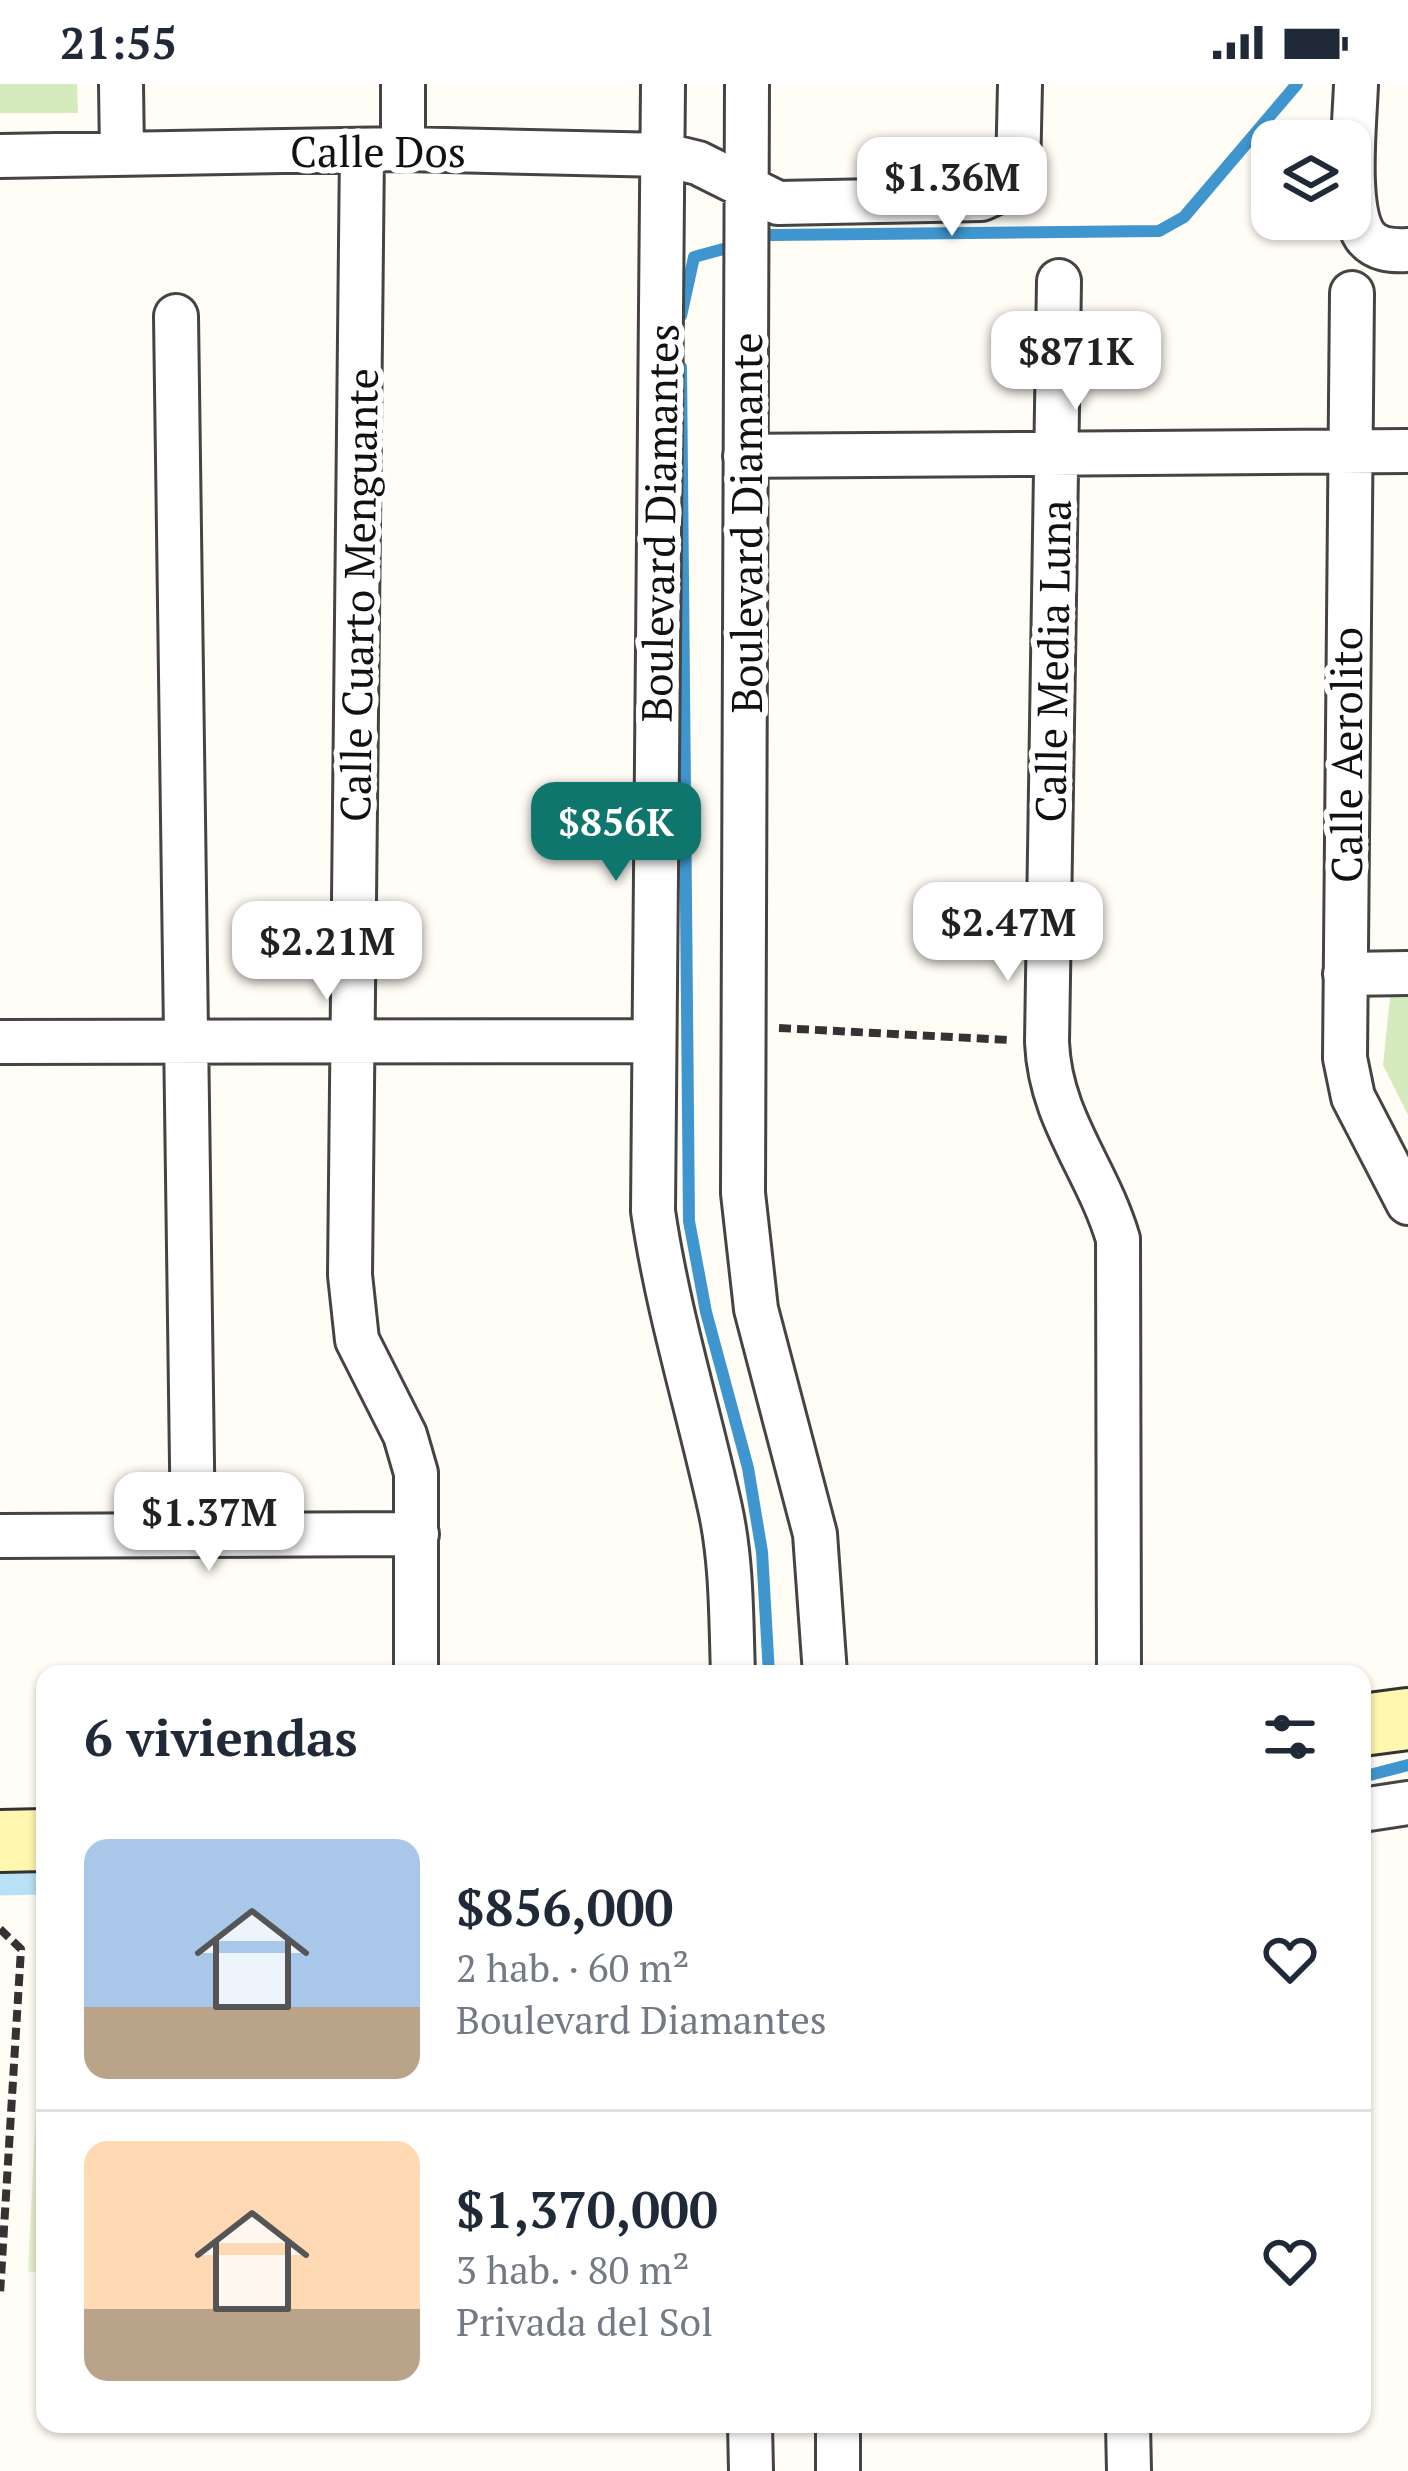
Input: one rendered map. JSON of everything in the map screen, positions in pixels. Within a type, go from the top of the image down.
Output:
[{"type":"street","points":[[122,84],[122,154]]},
{"type":"street","name":"Calle Cuarto Menguante","points":[[403,84],[382,149],[354,1042],[352,1313],[357,1340],[405,1436],[416,1473],[416,1665]]},
{"type":"street","name":"Boulevard Diamantes","points":[[663,84],[653,1211],[673,1328],[721,1511],[733,1665]]},
{"type":"street","name":"Boulevard Diamante","points":[[747,84],[746,1249],[756,1309],[815,1534],[823,1665]]},
{"type":"street","name":"Calle Dos","points":[[0,156],[382,149],[665,154],[698,163],[778,203],[981,200],[1018,175],[1019,84]]},
{"type":"street","points":[[1356,84],[1355,194],[1363,235],[1375,246],[1408,250]]},
{"type":"street","name":"Calle Media Luna","points":[[1059,281],[1047,1042],[1052,1094],[1118,1239],[1119,1665]]},
{"type":"street","name":"Calle Aerolito","points":[[1352,292],[1345,1058],[1353,1097],[1408,1203]]},
{"type":"street","points":[[176,316],[193,1535]]},
{"type":"street","points":[[746,456],[1408,451]]},
{"type":"street","points":[[1345,974],[1408,974]]},
{"type":"street","points":[[0,1042],[653,1041]]},
{"type":"street","points":[[0,1536],[417,1534]]},
{"type":"street","points":[[1371,1724],[1408,1720]]},
{"type":"street","points":[[1371,1809],[1408,1803]]},
{"type":"street","points":[[0,1840],[36,1840]]},
{"type":"street","points":[[750,2433],[751,2471]]},
{"type":"street","points":[[838,2433],[838,2471]]},
{"type":"street","points":[[1128,2433],[1129,2471]]},
{"type":"path","points":[[744,1027],[1047,1042]]},
{"type":"path","points":[[0,1928],[21,1948],[0,2294]]},
{"type":"green space","points":[[0,84],[77,84],[78,113],[0,113]]},
{"type":"green space","points":[[1391,988],[1408,988],[1408,1115],[1383,1065]]},
{"type":"green space","points":[[36,2106],[36,2272],[28,2272]]},
{"type":"waterway","points":[[771,235],[1159,231],[1184,217],[1297,84]]},
{"type":"waterway","points":[[681,316],[694,257],[727,248]]},
{"type":"waterway","points":[[681,367],[689,1221],[706,1312],[748,1468],[762,1552],[768,1665]]},
{"type":"waterway","points":[[1371,1775],[1408,1765]]},
{"type":"waterway","points":[[0,1876],[36,1875]]}]
